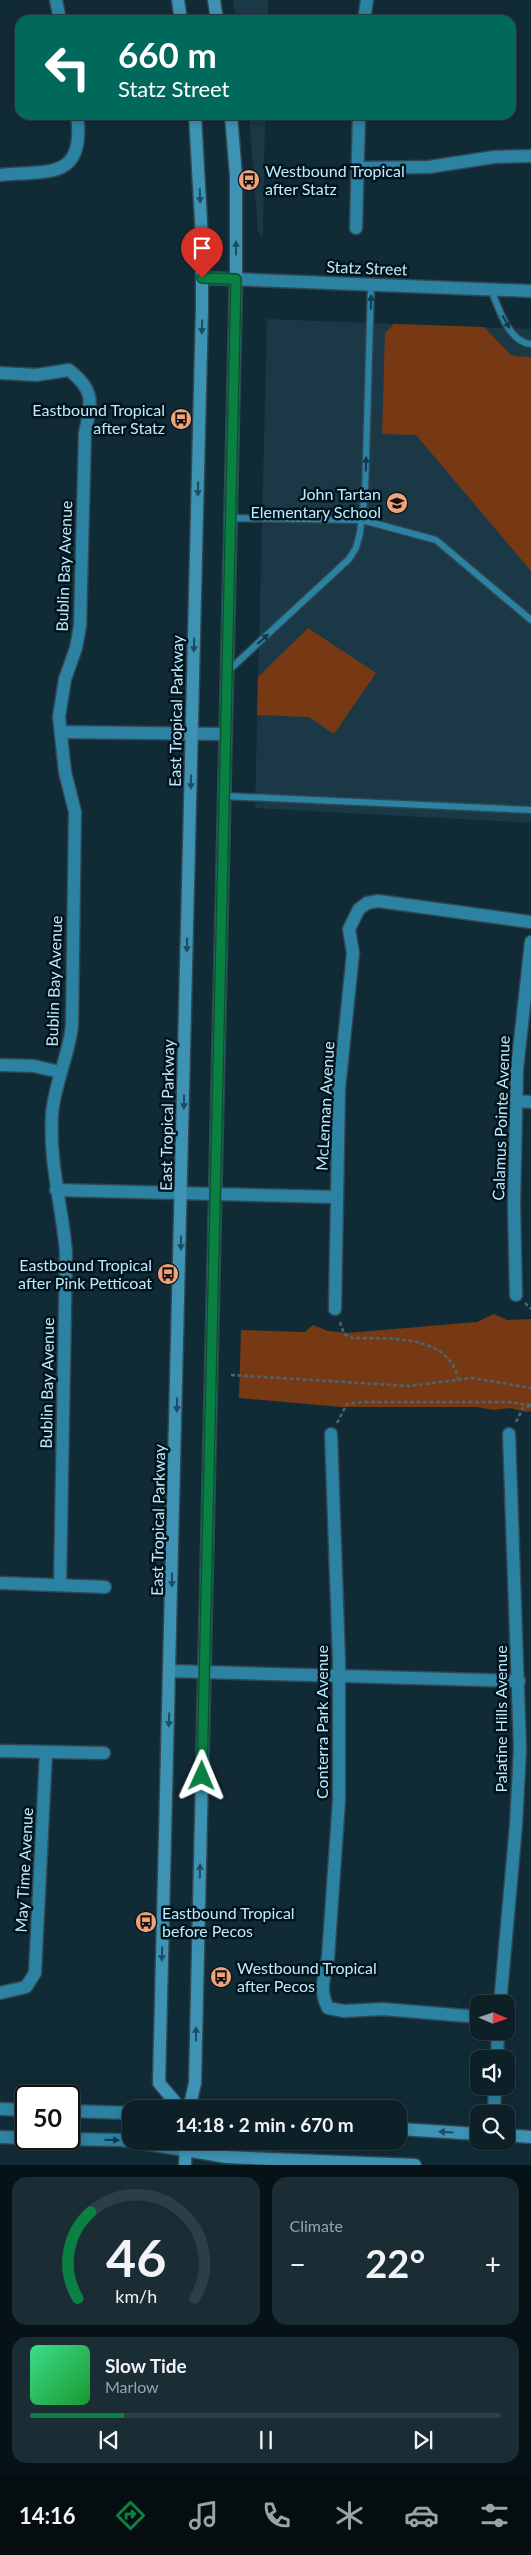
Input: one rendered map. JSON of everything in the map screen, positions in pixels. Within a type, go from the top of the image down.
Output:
[{"type":"main road","points":[[178,0],[180,15]]},
{"type":"main road","points":[[214,0],[216,15]]},
{"type":"main road","name":"East Tropical Parkway","points":[[173,2100],[159,2083],[182,1194],[202,278],[196,120]]},
{"type":"main road","points":[[191,2100],[195,2083],[236,279],[236,176],[231,120]]},
{"type":"main road","points":[[407,2130],[470,2133]]},
{"type":"main road","points":[[515,2136],[531,2137]]},
{"type":"main road","points":[[185,2165],[186,2150]]},
{"type":"main road","points":[[201,2150],[227,2157],[415,2165]]},
{"type":"street","points":[[56,0],[59,15]]},
{"type":"street","points":[[365,15],[368,0]]},
{"type":"street","points":[[0,175],[51,172],[73,158],[78,135],[77,120]]},
{"type":"street","points":[[356,228],[359,120]]},
{"type":"street","points":[[358,168],[429,167],[494,157],[531,156]]},
{"type":"street","name":"Statz Street","points":[[202,278],[531,292]]},
{"type":"street","name":"Bublin Bay Avenue","points":[[0,373],[36,374],[70,370],[84,382],[91,404],[85,433],[80,626],[61,699],[59,717],[65,772],[72,793],[75,812],[72,1025],[70,1045],[60,1072],[52,1116],[52,1163],[64,1225],[66,1252],[60,1585]]},
{"type":"street","points":[[61,732],[226,734]]},
{"type":"street","name":"McLennan Avenue","points":[[336,1309],[336,1197],[339,1090],[353,953],[349,929],[359,909],[367,903],[378,902],[531,922]]},
{"type":"street","name":"Calamus Pointe Avenue","points":[[516,1295],[516,1101],[520,1030],[531,942]]},
{"type":"street","points":[[0,1065],[34,1066],[60,1072]]},
{"type":"street","points":[[516,1101],[531,1102]]},
{"type":"street","points":[[56,1190],[336,1197]]},
{"type":"street","name":"Conterra Park Avenue","points":[[331,1434],[339,1676],[338,1809],[328,1958],[323,1980],[322,1997],[328,2008],[344,2011],[383,2010],[470,2015]]},
{"type":"street","name":"Palatine Hills Avenue","points":[[501,1995],[516,1825],[520,1749],[509,1434]]},
{"type":"street","points":[[0,1583],[104,1587]]},
{"type":"street","points":[[170,1671],[519,1681]]},
{"type":"street","points":[[0,1751],[104,1754]]},
{"type":"street","name":"May Time Avenue","points":[[0,1993],[26,1987],[35,1973],[46,1752]]},
{"type":"street","points":[[0,2109],[15,2110]]},
{"type":"street","points":[[80,2111],[122,2113]]},
{"type":"street","points":[[0,2137],[15,2138]]},
{"type":"street","points":[[80,2139],[122,2140]]},
{"type":"lane","points":[[227,672],[349,560],[356,548],[365,493],[372,285]]},
{"type":"lane","points":[[491,290],[505,322],[516,339],[531,344]]},
{"type":"lane","points":[[230,518],[362,520],[436,540],[531,620]]},
{"type":"lane","points":[[224,796],[531,810]]},
{"type":"path","points":[[336,1309],[344,1334],[352,1338],[411,1340],[433,1348],[445,1353],[456,1370],[458,1378]]},
{"type":"path","points":[[231,1375],[409,1386],[458,1378],[472,1378],[531,1388]]},
{"type":"path","points":[[331,1434],[347,1404],[364,1402],[507,1402],[531,1405]]},
{"type":"path","points":[[509,1434],[523,1408],[531,1405]]},
{"type":"shaded area","points":[[233,0],[268,0],[268,15],[235,15]]},
{"type":"shaded area","points":[[249,120],[265,120],[263,237],[258,232]]},
{"type":"shaded area","name":"John Tartan Elementary School","points":[[267,319],[531,329],[531,823],[255,808]]},
{"type":"shaded area","points":[[394,324],[484,327],[510,354],[531,357],[531,571],[416,435],[382,434],[385,333]]},
{"type":"shaded area","points":[[308,628],[376,673],[334,734],[309,717],[257,715],[258,677]]},
{"type":"shaded area","points":[[494,1314],[507,1320],[531,1319],[531,1411],[526,1412],[510,1408],[493,1410],[477,1407],[341,1407],[239,1398],[241,1330],[305,1332],[313,1325],[328,1331],[347,1333],[477,1322]]},
{"type":"place","name":"Westbound Tropical after Statz","points":[[249,180]]},
{"type":"place","name":"Eastbound Tropical after Statz","points":[[181,419]]},
{"type":"place","name":"John Tartan Elementary School","points":[[397,503]]},
{"type":"place","name":"Eastbound Tropical after Pink Petticoat","points":[[168,1274]]},
{"type":"place","name":"Eastbound Tropical before Pecos","points":[[146,1922]]},
{"type":"place","name":"Westbound Tropical after Pecos","points":[[221,1977]]},
{"type":"route","points":[[202,278],[236,279],[202,1776]]}]
